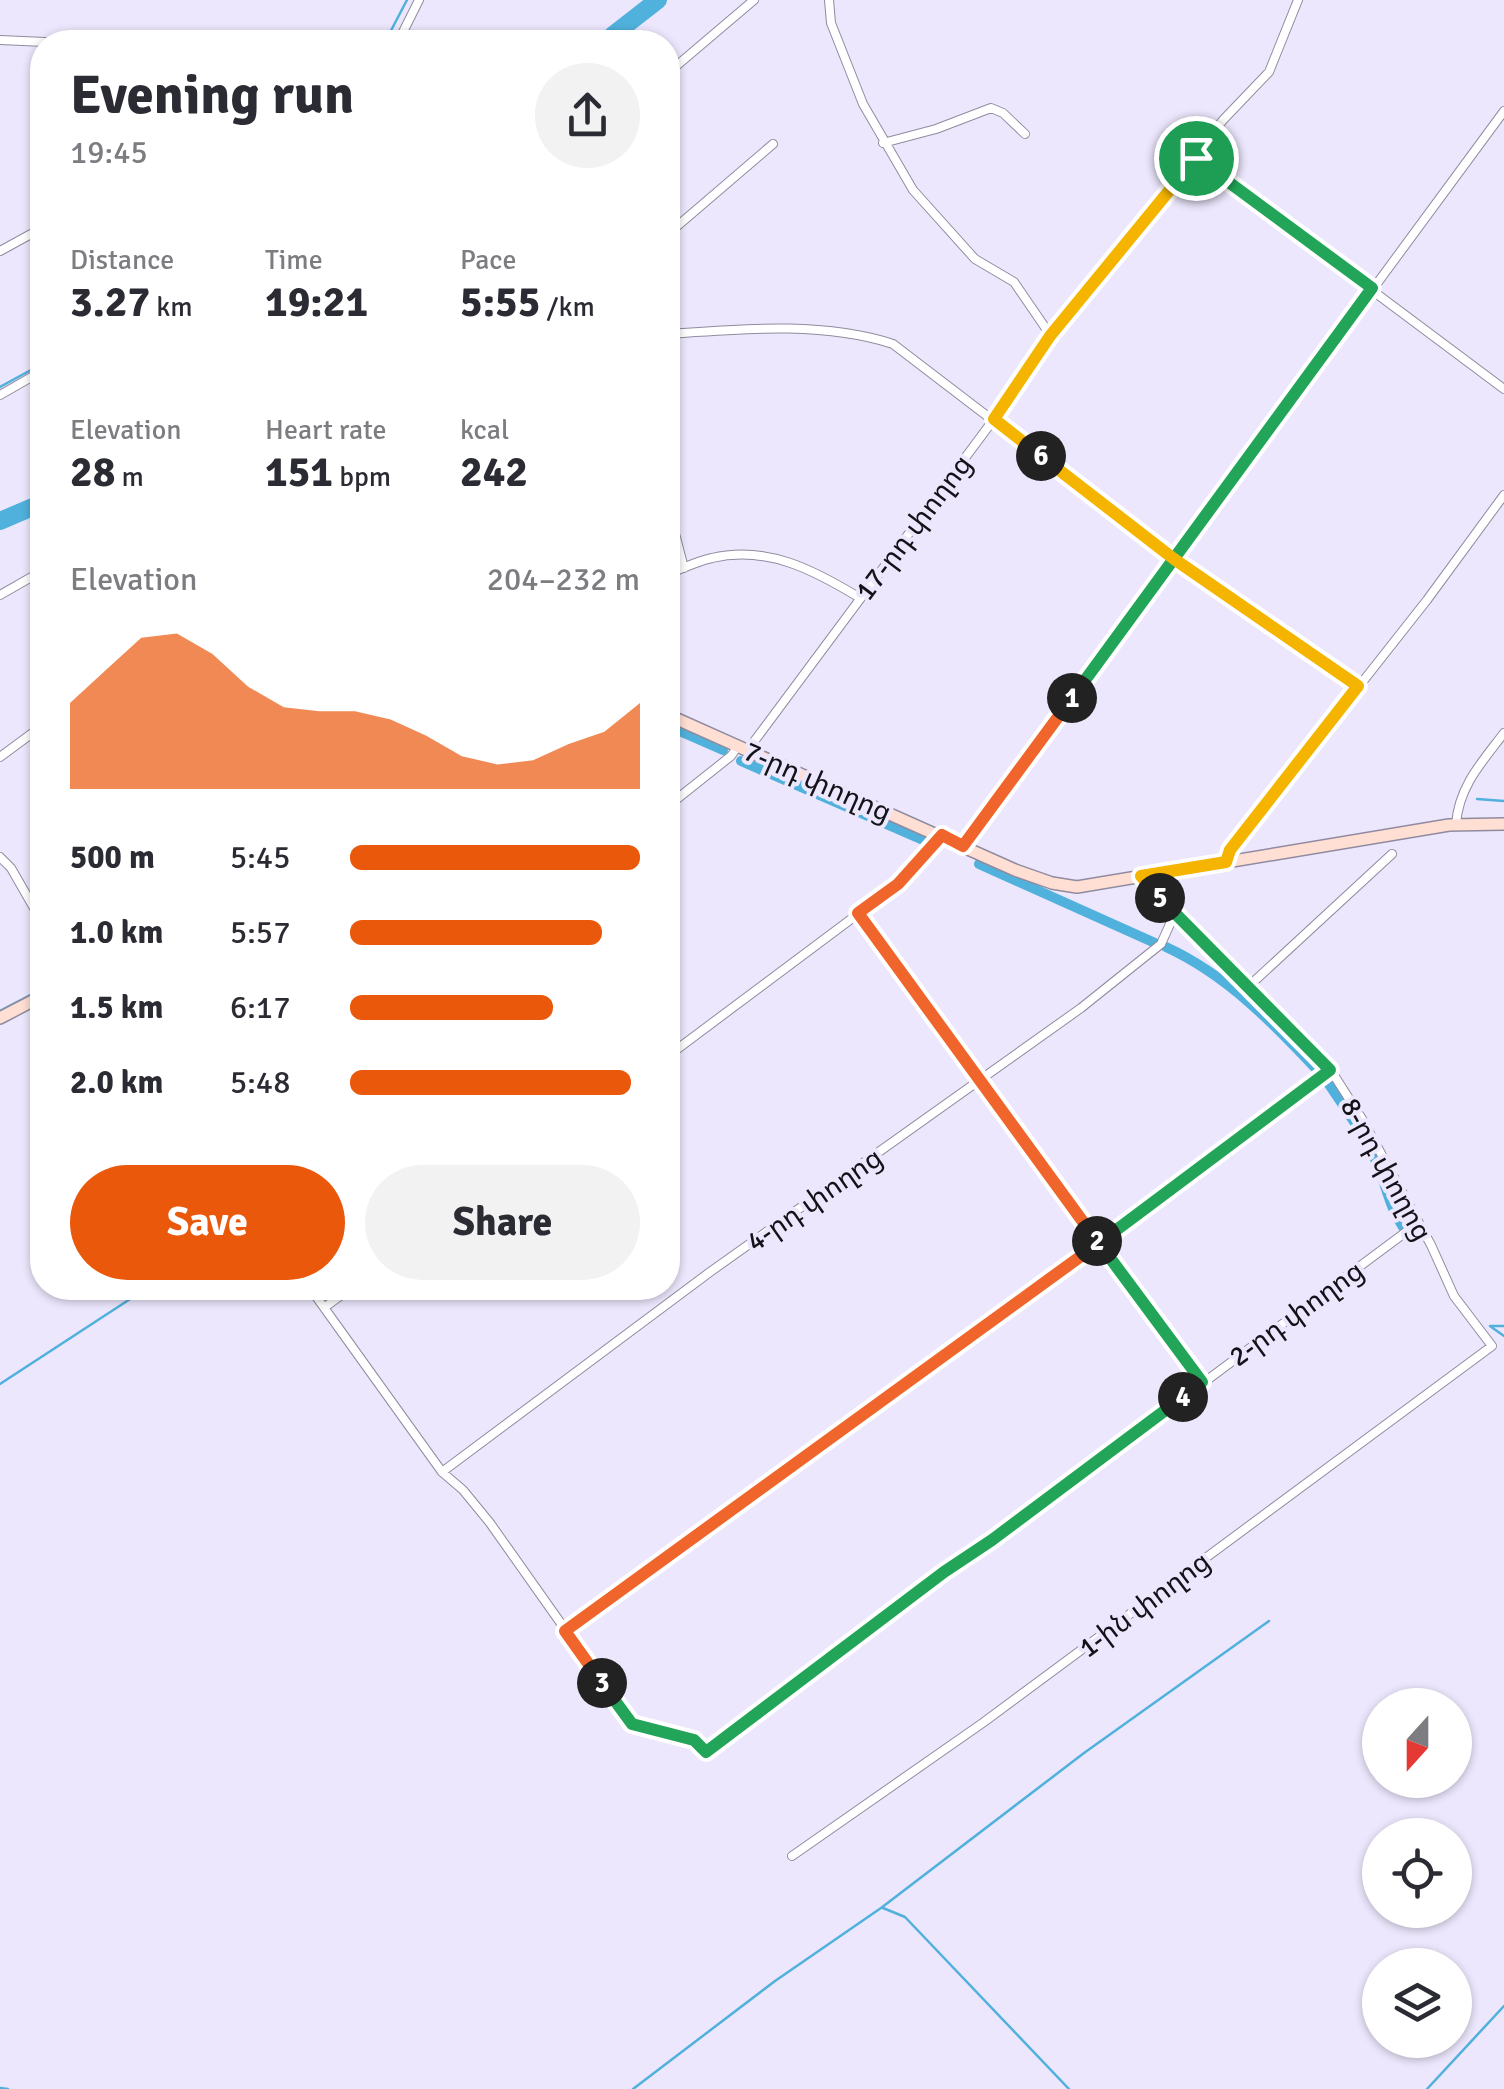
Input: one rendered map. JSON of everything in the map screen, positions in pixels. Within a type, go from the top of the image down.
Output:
[{"type":"main road","name":"7-րդ փողոց","points":[[680,720],[963,846],[1052,883],[1078,887],[1456,824],[1504,824]]},
{"type":"main road","points":[[0,1018],[30,1002]]},
{"type":"street","points":[[404,30],[420,0]]},
{"type":"street","points":[[680,63],[754,0]]},
{"type":"street","points":[[829,0],[831,23],[863,104],[913,190],[975,259],[1014,282],[1050,336]]},
{"type":"street","name":"17-րդ փողոց","points":[[680,796],[743,748],[994,419],[1050,336],[1223,120],[1269,72],[1298,0]]},
{"type":"street","points":[[0,40],[30,41]]},
{"type":"street","points":[[883,143],[944,127],[991,108],[1003,113],[1024,134]]},
{"type":"street","points":[[963,846],[1504,111]]},
{"type":"street","points":[[680,224],[774,144]]},
{"type":"street","points":[[1196,158],[1504,389]]},
{"type":"street","points":[[0,252],[30,235]]},
{"type":"street","points":[[680,333],[746,330],[866,336],[904,351],[1174,559],[1358,686]]},
{"type":"street","points":[[0,395],[30,378]]},
{"type":"street","points":[[1226,862],[1230,850],[1428,600],[1504,495]]},
{"type":"street","points":[[680,552],[684,568]]},
{"type":"street","points":[[680,570],[713,557],[767,555],[830,579],[860,598]]},
{"type":"street","points":[[0,594],[30,578]]},
{"type":"street","points":[[1456,824],[1458,803],[1468,782],[1504,734]]},
{"type":"street","points":[[0,758],[30,735]]},
{"type":"street","points":[[680,1047],[898,884],[942,835]]},
{"type":"street","points":[[1250,986],[1392,854]]},
{"type":"street","points":[[0,857],[30,902]]},
{"type":"street","name":"8-րդ փողոց","points":[[1141,876],[1174,915],[1250,986],[1330,1070],[1362,1119],[1454,1296],[1492,1346]]},
{"type":"street","points":[[858,913],[1202,1382]]},
{"type":"street","name":"4-րդ փողոց","points":[[680,1294],[1081,1008],[1161,944],[1174,915]]},
{"type":"street","points":[[319,1300],[442,1472],[490,1523],[565,1631],[1330,1070]]},
{"type":"street","name":"2-րդ փողոց","points":[[565,1631],[632,1724],[694,1740],[706,1752],[1418,1224]]},
{"type":"street","points":[[324,1307],[334,1300]]},
{"type":"street","name":"4-րդ փողոց","points":[[442,1472],[672,1300]]},
{"type":"street","name":"1-ին փողոց","points":[[792,1856],[984,1722],[1492,1346]]},
{"type":"waterway","points":[[391,30],[407,0]]},
{"type":"waterway","points":[[619,30],[658,0]]},
{"type":"waterway","points":[[0,387],[30,371]]},
{"type":"waterway","points":[[0,521],[30,508]]},
{"type":"waterway","points":[[680,731],[723,750]]},
{"type":"waterway","points":[[741,761],[923,840]]},
{"type":"waterway","points":[[1477,799],[1504,801]]},
{"type":"waterway","points":[[979,864],[1155,943]]},
{"type":"waterway","points":[[1166,947],[1229,986],[1319,1072]]},
{"type":"waterway","points":[[0,1011],[30,995]]},
{"type":"waterway","points":[[1328,1083],[1370,1150],[1403,1227]]},
{"type":"waterway","points":[[0,1384],[129,1300]]},
{"type":"waterway","points":[[1490,1326],[1504,1336]]},
{"type":"waterway","points":[[1491,1326],[1504,1326]]},
{"type":"waterway","points":[[633,2089],[775,1981],[881,1908],[1084,1753],[1269,1621]]},
{"type":"waterway","points":[[883,1908],[905,1917],[1069,2089]]},
{"type":"waterway","points":[[1427,2089],[1504,2006]]},
{"type":"waterway","points":[[0,2088],[8,2089]]},
{"type":"route","points":[[1196,158],[1050,336],[994,419],[1174,559],[1358,686],[1230,850],[1226,862],[1141,876],[1174,915],[1250,986],[1330,1070],[1099,1243],[1202,1382],[706,1752],[694,1740],[632,1724],[565,1631],[1099,1243],[858,913],[898,884],[942,835],[963,846],[1174,559],[1372,288],[1196,158]]}]
